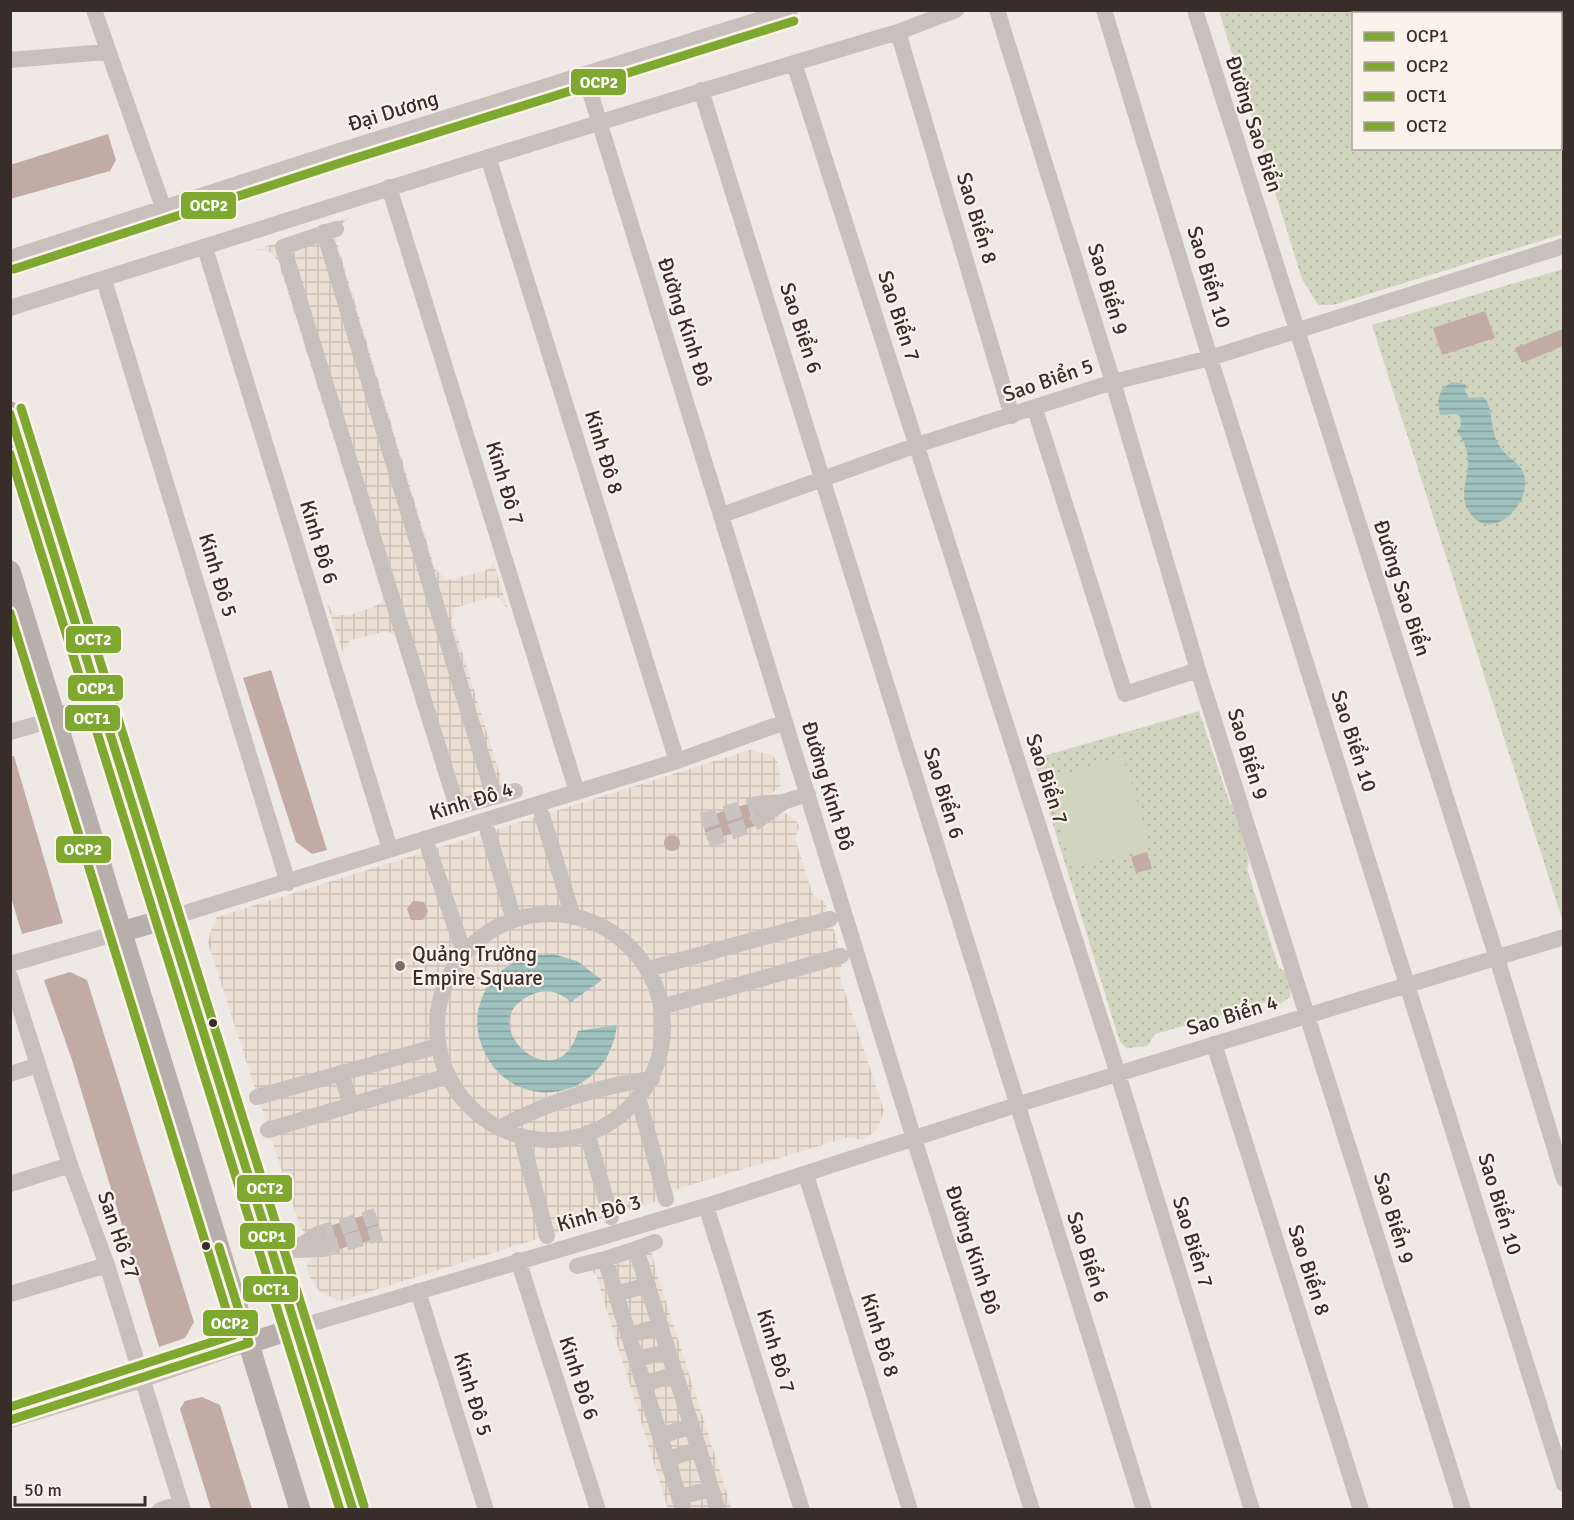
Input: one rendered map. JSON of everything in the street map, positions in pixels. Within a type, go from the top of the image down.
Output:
[{"type":"main road","points":[[10,412],[353,1509]]},
{"type":"main road","points":[[10,571],[300,1509]]},
{"type":"main road","points":[[55,719],[103,704]]},
{"type":"main road","points":[[121,932],[169,918]]},
{"type":"main road","points":[[249,1343],[296,1328]]},
{"type":"street","points":[[94,10],[106,52],[164,210]]},
{"type":"street","name":"Đại Dương","points":[[10,258],[164,210],[339,151],[585,76],[790,10]]},
{"type":"street","points":[[10,308],[701,90],[898,32],[956,10]]},
{"type":"street","name":"Sao Biển 9","points":[[997,10],[1113,382],[1198,670],[1463,1509]]},
{"type":"street","name":"Sao Biển 10","points":[[1104,10],[1210,358],[1563,1484]]},
{"type":"street","name":"Đường Sao Biển","points":[[1195,10],[1497,958],[1563,1179]]},
{"type":"street","name":"Sao Biển 8","points":[[898,32],[1012,416]]},
{"type":"street","points":[[10,60],[106,52]]},
{"type":"street","name":"Sao Biển 7","points":[[794,63],[1118,1074],[1252,1509]]},
{"type":"street","name":"Đường Kinh Đô","points":[[585,76],[914,1139],[1032,1509]]},
{"type":"street","name":"Sao Biển 6","points":[[701,90],[825,480],[1016,1105],[1144,1509]]},
{"type":"street","name":"Kinh Đô 8","points":[[488,157],[677,761]]},
{"type":"street","name":"Kinh Đô 7","points":[[389,187],[577,792]]},
{"type":"street","points":[[494,797],[330,231],[276,250],[454,808],[494,797],[515,791]]},
{"type":"street","name":"Sao Biển 5","points":[[722,515],[825,480],[917,445],[1035,409],[1113,382],[1210,358],[1563,246]]},
{"type":"street","name":"Kinh Đô 6","points":[[205,248],[390,849]]},
{"type":"street","name":"Kinh Đô 5","points":[[104,280],[288,882]]},
{"type":"street","points":[[1035,409],[1125,694],[1198,670]]},
{"type":"street","points":[[10,732],[55,719]]},
{"type":"street","name":"Kinh Đô 4","points":[[169,918],[677,761],[785,723]]},
{"type":"street","points":[[759,811],[808,794]]},
{"type":"street","points":[[542,815],[573,917]]},
{"type":"street","points":[[488,832],[514,920]]},
{"type":"street","points":[[429,850],[464,953]]},
{"type":"street","points":[[543,914],[573,917],[609,932],[627,944],[645,962],[661,1006],[662,1046],[652,1079],[638,1097],[614,1120],[587,1134],[558,1140],[521,1136],[499,1128],[474,1111],[454,1088],[438,1046],[438,1006],[447,978],[464,953],[487,933],[514,920],[543,914]]},
{"type":"street","points":[[648,969],[830,918]]},
{"type":"street","points":[[10,964],[121,932]]},
{"type":"street","name":"Sao Biển 4","points":[[914,1139],[1016,1105],[1563,937]]},
{"type":"street","points":[[661,1006],[841,956]]},
{"type":"street","name":"San Hô 27","points":[[10,977],[70,1165],[107,1265],[182,1506]]},
{"type":"street","name":"Sao Biển 8","points":[[1214,1044],[1361,1509]]},
{"type":"street","points":[[257,1097],[438,1046]]},
{"type":"street","points":[[10,1074],[38,1065]]},
{"type":"street","points":[[341,1073],[351,1105]]},
{"type":"street","points":[[268,1130],[448,1076]]},
{"type":"street","points":[[499,1128],[527,1113],[620,1083],[652,1079]]},
{"type":"street","points":[[638,1097],[666,1199]]},
{"type":"street","points":[[587,1134],[611,1217]]},
{"type":"street","points":[[521,1136],[547,1236]]},
{"type":"street","name":"Kinh Đô 3","points":[[296,1328],[518,1260],[706,1206],[914,1139]]},
{"type":"street","points":[[10,1184],[70,1165]]},
{"type":"street","name":"Kinh Đô 8","points":[[806,1175],[910,1509]]},
{"type":"street","name":"Kinh Đô 7","points":[[706,1206],[802,1509]]},
{"type":"street","points":[[274,1255],[321,1241]]},
{"type":"street","points":[[577,1266],[655,1242]]},
{"type":"street","points":[[636,1249],[718,1509]]},
{"type":"street","points":[[605,1259],[681,1503],[711,1489]]},
{"type":"street","name":"Kinh Đô 6","points":[[518,1260],[598,1509]]},
{"type":"street","points":[[10,1294],[107,1265]]},
{"type":"street","points":[[616,1294],[648,1285]]},
{"type":"street","name":"Kinh Đô 5","points":[[418,1291],[486,1509]]},
{"type":"street","points":[[629,1335],[661,1326]]},
{"type":"street","points":[[10,1420],[141,1380],[249,1343]]},
{"type":"street","points":[[637,1360],[668,1350]]},
{"type":"street","points":[[644,1384],[676,1374]]},
{"type":"street","points":[[660,1436],[692,1426]]},
{"type":"street","points":[[668,1459],[699,1449]]},
{"type":"street","points":[[160,1509],[182,1506]]},
{"type":"green space","points":[[1219,11],[1560,11],[1352,12],[1352,150],[1562,150],[1562,16],[1564,21],[1563,234],[1333,305],[1318,305],[1302,279]]},
{"type":"green space","points":[[1563,269],[1563,922],[1372,325]]},
{"type":"green space","points":[[1199,711],[1229,801],[1234,808],[1249,861],[1247,869],[1279,968],[1285,971],[1291,988],[1290,997],[1280,1004],[1270,1001],[1155,1034],[1147,1046],[1127,1048],[1121,1043],[1115,1026],[1033,759]]},
{"type":"green space","points":[[1123,757],[1151,847],[1072,869],[1046,779]]},
{"type":"shaded area","points":[[350,217],[336,229],[336,239],[435,569],[447,580],[485,571],[492,566],[493,561],[508,610],[500,599],[494,596],[454,608],[452,619],[502,781],[506,787],[515,791],[527,791],[452,812],[396,637],[388,631],[350,640],[343,653],[326,601],[337,615],[350,615],[381,603],[383,597],[278,261],[270,252],[256,250]]},
{"type":"shaded area","points":[[750,750],[772,755],[778,763],[781,785],[769,796],[765,820],[785,813],[796,820],[799,826],[795,839],[813,895],[825,902],[843,961],[839,974],[884,1111],[877,1130],[862,1140],[849,1137],[677,1189],[670,1197],[340,1301],[320,1292],[308,1274],[307,1263],[316,1254],[312,1234],[305,1233],[300,1227],[208,943],[217,917]]},
{"type":"shaded area","points":[[652,1250],[654,1264],[732,1509],[668,1509],[596,1275],[588,1268]]},
{"type":"water","points":[[1452,382],[1466,384],[1465,391],[1469,398],[1483,397],[1486,400],[1497,442],[1524,474],[1525,489],[1521,500],[1515,510],[1498,523],[1488,524],[1479,521],[1470,513],[1465,504],[1468,466],[1464,444],[1457,431],[1461,426],[1460,416],[1440,415],[1438,400],[1442,389]]},
{"type":"water","points":[[553,954],[577,961],[602,980],[571,1002],[558,993],[543,991],[533,994],[515,1006],[509,1021],[513,1037],[523,1050],[538,1058],[553,1060],[568,1051],[578,1031],[617,1025],[609,1053],[594,1073],[574,1086],[552,1092],[529,1090],[508,1081],[491,1063],[479,1037],[478,1012],[487,988],[500,972],[515,962],[533,956]]},
{"type":"building","points":[[108,134],[116,160],[110,171],[10,199],[10,165]]},
{"type":"building","points":[[1485,311],[1495,338],[1442,355],[1433,328]]},
{"type":"building","points":[[1563,329],[1563,346],[1522,363],[1515,348]]},
{"type":"building","points":[[271,670],[327,850],[312,854],[296,842],[243,678]]},
{"type":"building","points":[[10,756],[14,756],[63,923],[22,934],[10,894]]},
{"type":"building","points":[[747,804],[755,826],[708,841],[701,818]]},
{"type":"building","points":[[672,835],[678,837],[680,843],[678,849],[672,851],[666,849],[664,843],[666,837]]},
{"type":"building","points":[[1147,852],[1152,869],[1136,873],[1131,857]]},
{"type":"building","points":[[413,901],[424,902],[428,911],[423,920],[411,920],[407,909]]},
{"type":"building","points":[[70,972],[87,980],[194,1322],[185,1338],[159,1347],[72,1060],[44,980]]},
{"type":"building","points":[[375,1212],[382,1237],[333,1251],[332,1244],[327,1239],[326,1227]]},
{"type":"building","points":[[202,1397],[220,1405],[252,1509],[211,1509],[180,1409],[185,1401]]},
{"type":"tunnel","points":[[702,821],[757,804]]},
{"type":"tunnel","points":[[708,840],[753,824],[761,818]]},
{"type":"tunnel","points":[[318,1234],[376,1216]]},
{"type":"tunnel","points":[[323,1249],[381,1233]]},
{"type":"transit line","name":"OCP2","points":[[14,269],[343,162],[794,21]]},
{"type":"transit line","name":"OCT2","points":[[21,408],[364,1506]]},
{"type":"transit line","name":"OCP1","points":[[10,414],[353,1510]]},
{"type":"transit line","name":"OCT1","points":[[10,454],[340,1510]]},
{"type":"transit line","name":"OCP2","points":[[10,613],[234,1335],[10,1407]]},
{"type":"transit line","name":"OCP1","points":[[10,1420],[249,1343],[219,1247]]},
{"type":"place","name":"Quảng Trường Empire Square","points":[[400,966]]}]
